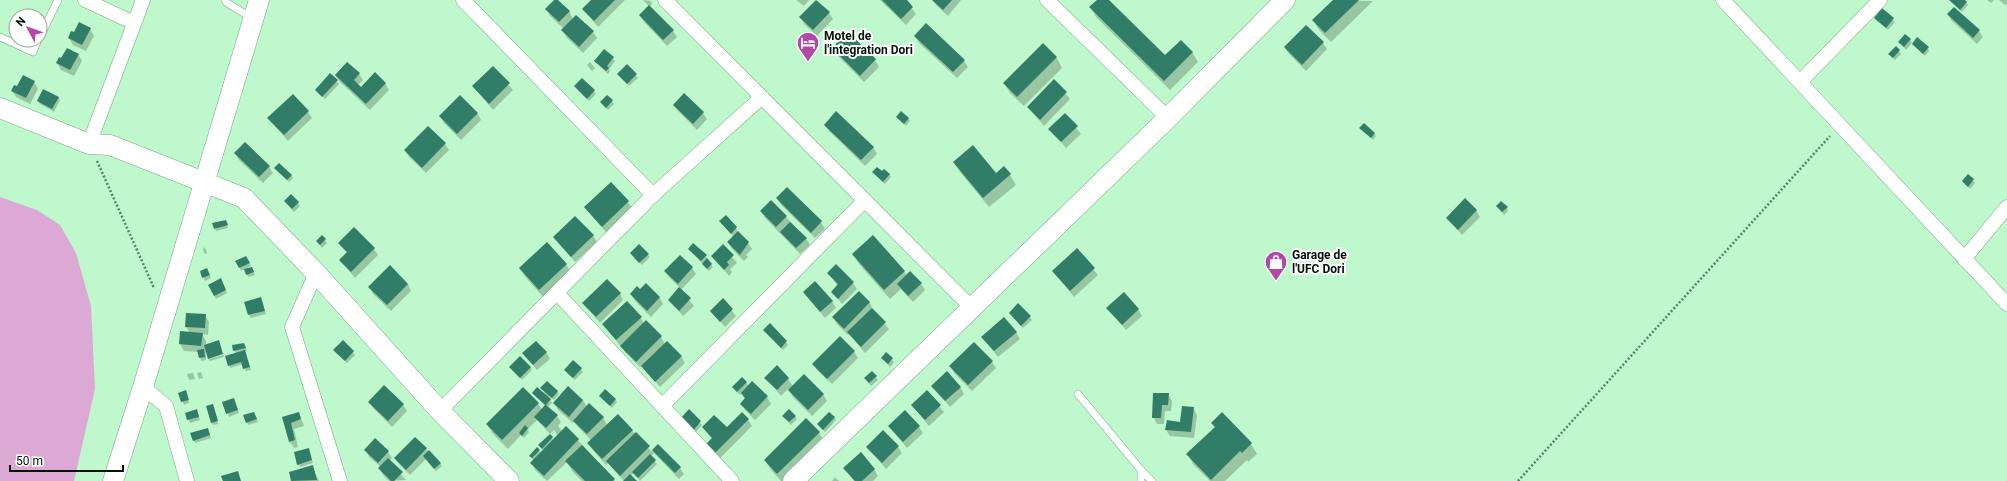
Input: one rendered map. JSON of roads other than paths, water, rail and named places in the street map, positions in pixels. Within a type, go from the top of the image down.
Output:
[{"type":"street","points":[[85,0],[134,23]]},
{"type":"street","points":[[89,144],[143,0]]},
{"type":"street","points":[[113,481],[205,183],[259,0]]},
{"type":"street","points":[[463,0],[653,196]]},
{"type":"street","points":[[664,0],[971,307]]},
{"type":"street","points":[[1047,0],[1168,118]]},
{"type":"street","points":[[793,481],[971,307],[1168,118],[1285,0]]},
{"type":"street","points":[[1723,0],[2007,304]]},
{"type":"street","points":[[1800,82],[1880,0]]},
{"type":"street","points":[[440,411],[653,196],[762,97]]},
{"type":"street","points":[[0,108],[89,144],[110,145],[244,198],[316,273],[440,411],[509,481]]},
{"type":"street","points":[[662,406],[864,201]]},
{"type":"street","points":[[1964,259],[2007,208]]},
{"type":"street","points":[[316,273],[292,327],[340,481]]},
{"type":"street","points":[[557,292],[732,481]]},
{"type":"street","points":[[143,387],[166,406],[187,481]]},
{"type":"lane","points":[[48,21],[58,0]]},
{"type":"lane","points":[[225,0],[227,3],[254,19]]},
{"type":"lane","points":[[24,48],[33,52],[35,48]]},
{"type":"lane","points":[[1078,394],[1141,470],[1152,481]]},
{"type":"lane","points":[[1141,470],[1141,481]]},
{"type":"place","name":"Motel de l'integration Dori","points":[[808,62]]},
{"type":"place","name":"Garage de l'UFC Dori","points":[[1276,282]]}]
